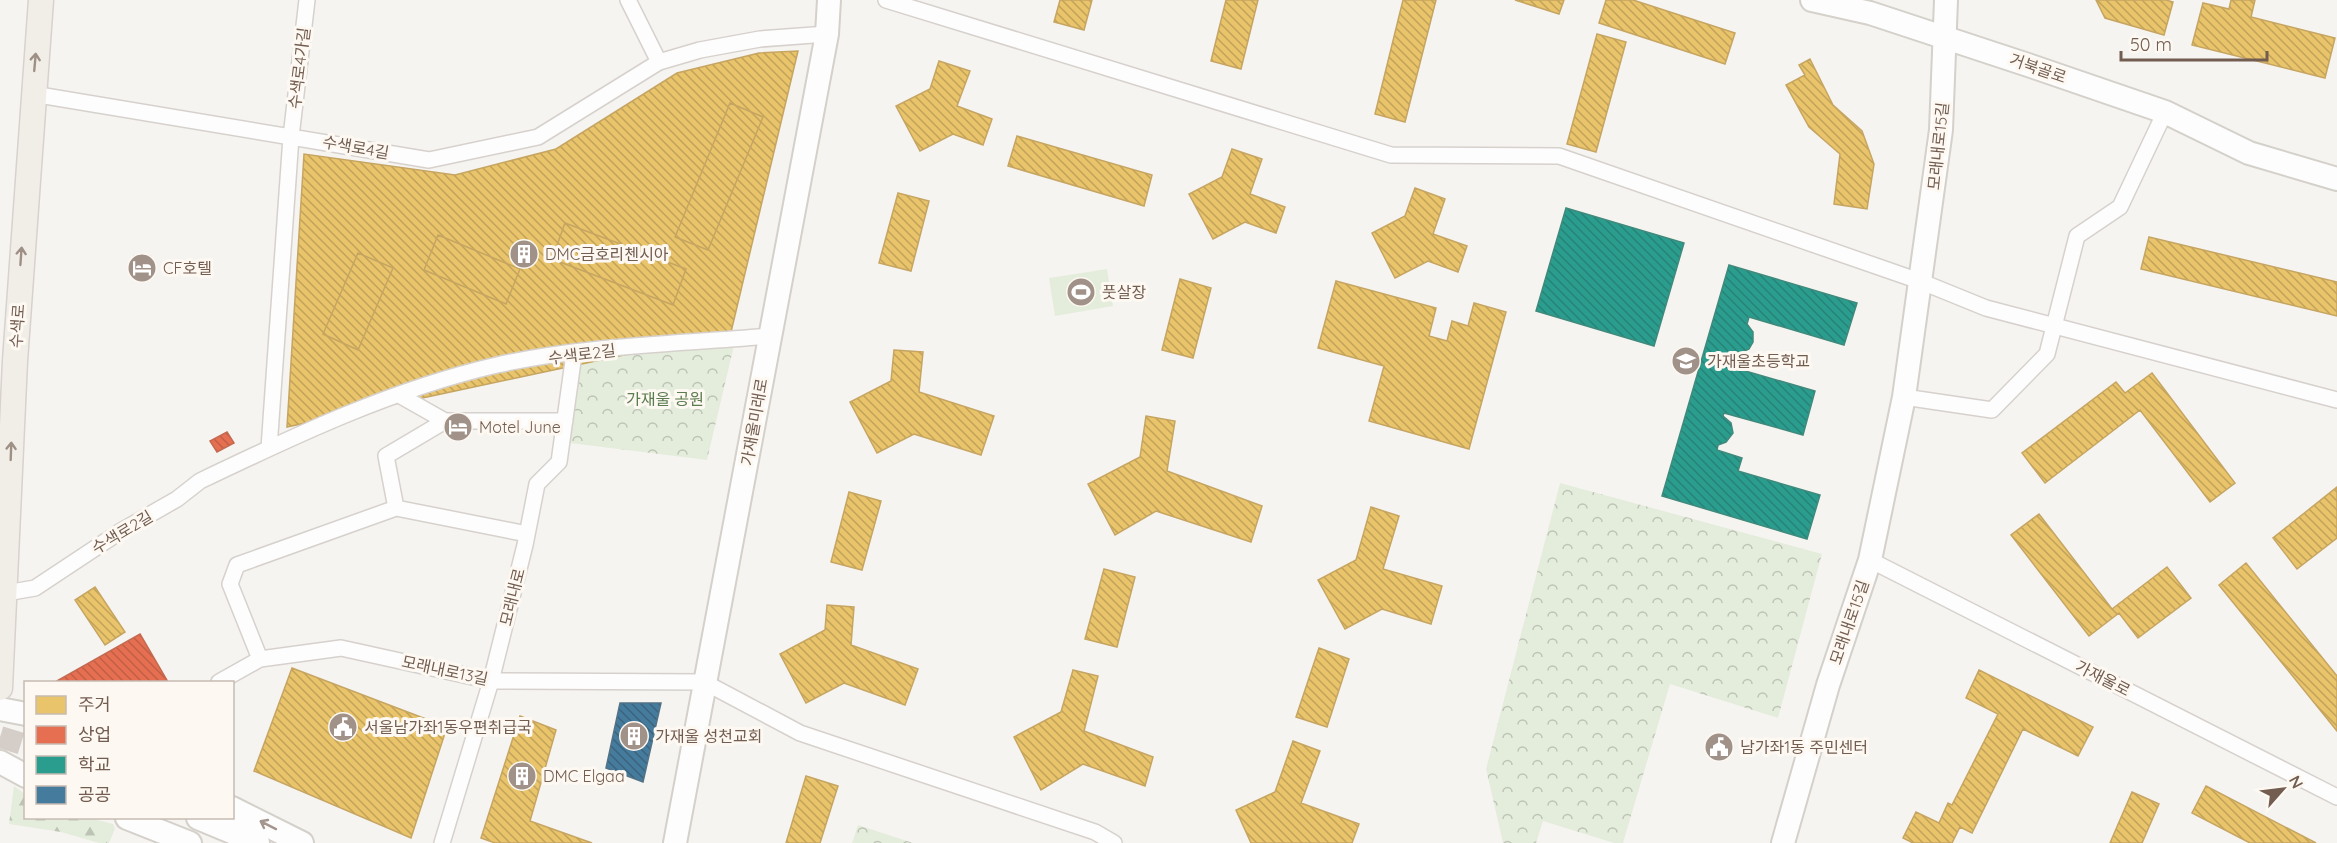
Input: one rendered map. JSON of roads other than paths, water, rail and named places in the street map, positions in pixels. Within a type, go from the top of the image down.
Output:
[{"type":"main road","name":"수색로","points":[[0,688],[15,349],[41,0]]},
{"type":"main road","name":"가재울미래로","points":[[675,843],[827,33],[829,0]]},
{"type":"main road","points":[[1812,0],[1870,13],[1946,37],[1946,0]]},
{"type":"main road","points":[[1870,13],[1891,0]]},
{"type":"main road","name":"모래내로15길","points":[[1783,843],[1828,685],[1870,560],[1904,397],[1922,282],[1941,130],[1946,37]]},
{"type":"main road","name":"거북골로","points":[[1946,37],[2165,112],[2249,153],[2337,179]]},
{"type":"main road","points":[[0,709],[24,714]]},
{"type":"main road","points":[[0,762],[24,775]]},
{"type":"main road","points":[[234,809],[302,843]]},
{"type":"main road","points":[[130,819],[190,843]]},
{"type":"main road","points":[[200,819],[258,843]]},
{"type":"street","name":"수색로4가길","points":[[291,136],[307,0]]},
{"type":"street","points":[[628,0],[659,62]]},
{"type":"street","points":[[886,0],[1391,154],[1559,156],[1922,282],[1986,308],[2337,400]]},
{"type":"street","name":"수색로4길","points":[[33,94],[429,160],[538,137],[659,62],[700,50],[750,41],[827,33]]},
{"type":"street","points":[[1904,397],[1992,410],[2047,354],[2077,236],[2120,207],[2165,112]]},
{"type":"street","points":[[269,448],[291,136]]},
{"type":"street","name":"수색로2길","points":[[6,593],[35,588],[121,531],[177,499],[200,481],[269,448],[399,395],[499,365],[574,354],[770,336]]},
{"type":"street","name":"모래내로","points":[[442,843],[491,681],[537,484],[559,462],[574,354]]},
{"type":"street","points":[[399,395],[445,421],[565,421]]},
{"type":"street","points":[[396,508],[386,456],[445,421]]},
{"type":"street","points":[[260,659],[230,584],[237,566],[396,508],[527,534]]},
{"type":"street","name":"가재울로","points":[[1870,560],[2337,797]]},
{"type":"street","name":"모래내로13길","points":[[221,681],[260,659],[341,648],[491,681],[704,682]]},
{"type":"street","points":[[704,682],[800,733],[1095,832],[1114,843]]},
{"type":"tunnel","points":[[0,737],[24,744]]},
{"type":"place","name":"DMC금호리첸시아","points":[[524,254]]},
{"type":"place","name":"CF호텔","points":[[142,268]]},
{"type":"place","name":"풋살장","points":[[1081,292]]},
{"type":"place","name":"가재울초등학교","points":[[1686,361]]},
{"type":"place","name":"Motel June","points":[[458,427]]},
{"type":"place","name":"서울남가좌1동우편취급국","points":[[343,727]]},
{"type":"place","name":"가재울 성천교회","points":[[634,736]]},
{"type":"place","name":"남가좌1동 주민센터","points":[[1719,747]]},
{"type":"place","name":"DMC Elgaa","points":[[522,776]]},
{"type":"park label","name":"가재울 공원","points":[[665,399]]}]
